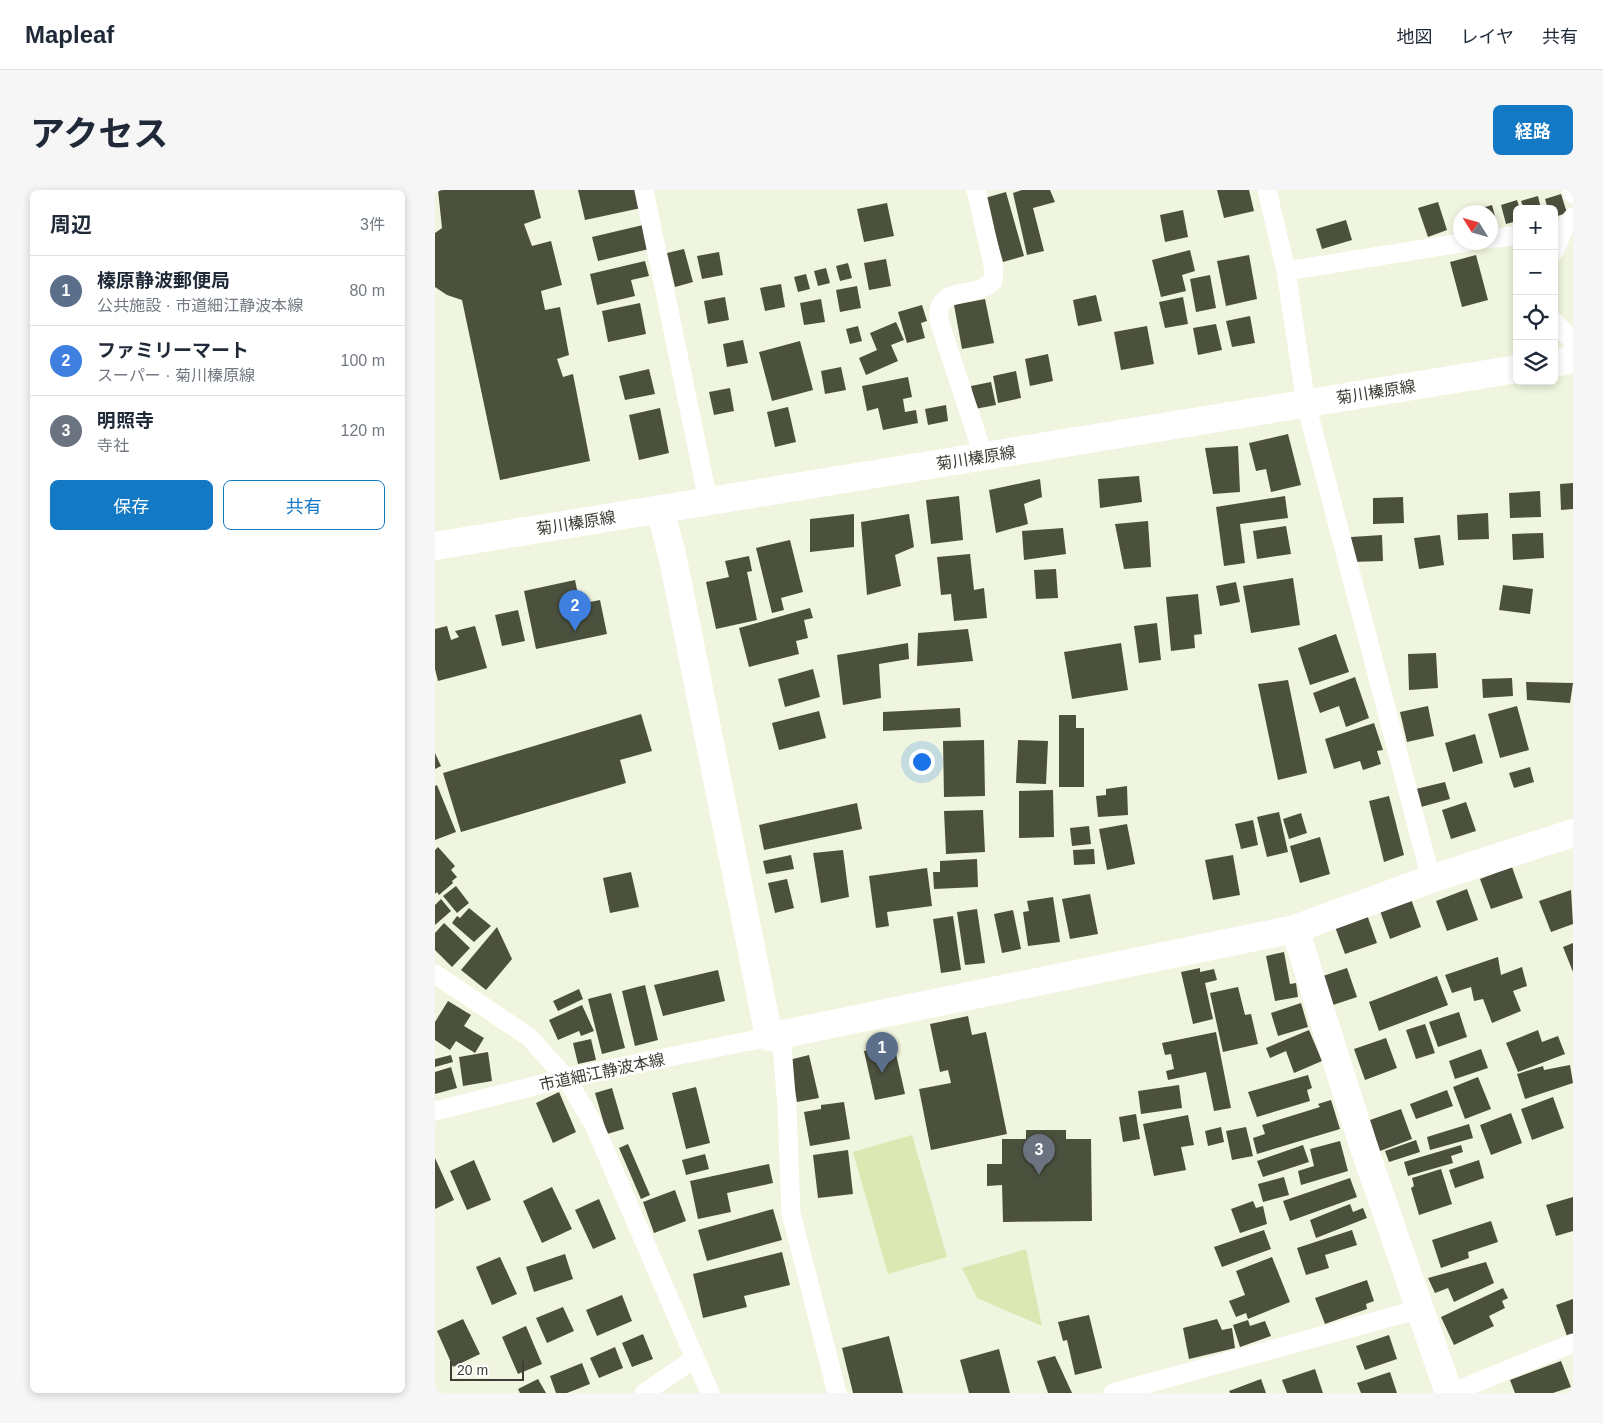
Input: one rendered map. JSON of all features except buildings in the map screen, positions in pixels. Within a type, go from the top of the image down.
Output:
[{"type":"street","points":[[644,190],[708,500]]},
{"type":"street","points":[[976,190],[994,270],[993,281],[985,289],[951,296],[939,304],[938,311],[939,321],[983,457]]},
{"type":"street","points":[[1267,190],[1286,272],[1306,404],[1431,879]]},
{"type":"street","points":[[1572,190],[1573,194]]},
{"type":"street","points":[[1555,250],[1564,225]]},
{"type":"street","points":[[1498,238],[1513,236]]},
{"type":"street","points":[[1286,272],[1453,244]]},
{"type":"street","points":[[1558,325],[1573,342]]},
{"type":"street","points":[[1558,361],[1573,359]]},
{"type":"street","name":"菊川榛原線","points":[[435,546],[1513,370]]},
{"type":"street","points":[[660,510],[674,564],[775,1035],[787,1107],[791,1213],[837,1393]]},
{"type":"street","points":[[775,1035],[1295,929],[1431,879],[1573,833]]},
{"type":"street","points":[[1295,929],[1363,1145],[1450,1393],[1573,1343]]},
{"type":"street","points":[[435,974],[529,1037],[566,1078],[594,1125],[710,1393]]},
{"type":"street","name":"市道細江静波本線","points":[[435,1111],[566,1078],[775,1035]]},
{"type":"street","points":[[1113,1393],[1420,1309]]},
{"type":"street","points":[[644,1393],[694,1359]]},
{"type":"green space","points":[[912,1135],[947,1257],[888,1274],[853,1152]]},
{"type":"green space","points":[[1026,1249],[1042,1326],[977,1298],[962,1268]]},
{"type":"place","name":"ファミリーマート","points":[[575,631]]},
{"type":"place","name":"榛原静波郵便局","points":[[882,1073]]},
{"type":"place","name":"明照寺","points":[[1039,1175]]}]
